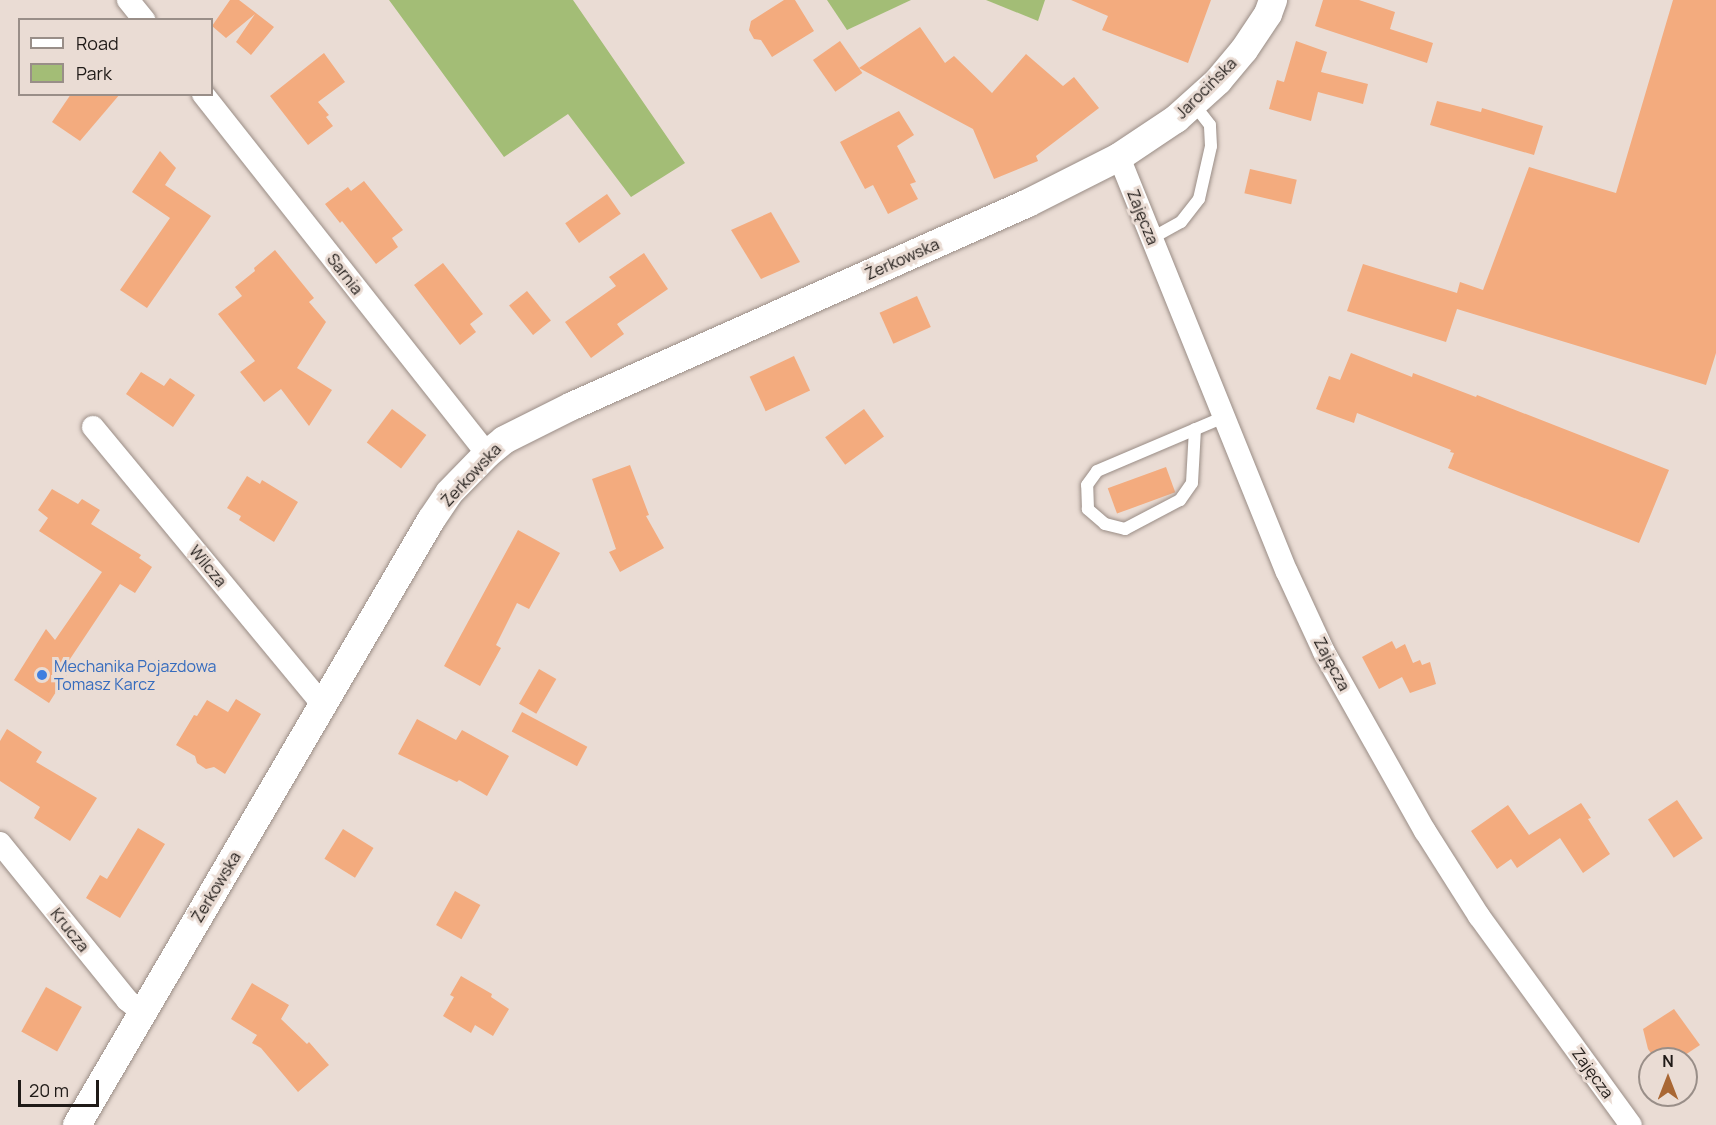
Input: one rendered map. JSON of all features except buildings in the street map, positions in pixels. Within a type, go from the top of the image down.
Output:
[{"type":"street","points":[[129,0],[142,18]]},
{"type":"street","name":"Jarocińska","points":[[1119,157],[1176,119],[1218,81],[1244,50],[1268,15],[1273,0]]},
{"type":"street","name":"Sarnia","points":[[205,96],[487,454]]},
{"type":"street","name":"Żerkowska","points":[[77,1125],[431,520],[450,493],[487,454],[504,440],[572,405],[1018,207],[1119,157]]},
{"type":"street","name":"Zajęcza","points":[[1119,157],[1287,572],[1324,652],[1414,812],[1479,916],[1631,1125]]},
{"type":"street","name":"Wilcza","points":[[93,427],[323,705]]},
{"type":"street","name":"Krucza","points":[[0,843],[127,1000],[143,1013]]},
{"type":"lane","points":[[1152,238],[1181,222],[1199,199],[1211,146],[1210,125],[1193,103]]},
{"type":"lane","points":[[1195,429],[1192,483],[1180,500],[1125,529],[1105,524],[1088,509],[1087,485],[1097,471],[1195,429],[1224,417]]},
{"type":"green space","points":[[389,0],[573,0],[685,163],[631,197],[568,114],[504,157]]},
{"type":"green space","points":[[827,0],[911,0],[847,30]]},
{"type":"green space","points":[[986,0],[1045,0],[1038,21]]},
{"type":"place","name":"Mechanika Pojazdowa Tomasz Karcz","points":[[42,675]]}]
